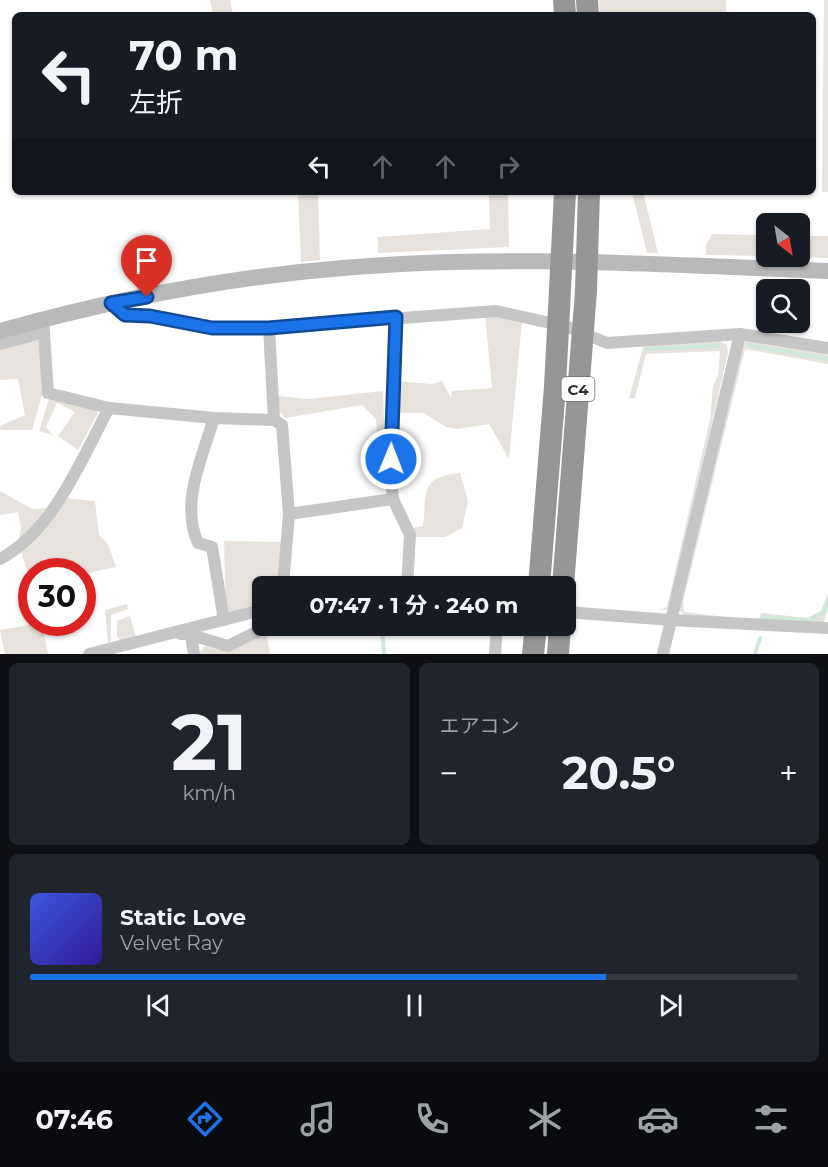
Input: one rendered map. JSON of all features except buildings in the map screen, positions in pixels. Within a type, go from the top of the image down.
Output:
[{"type":"highway","name":"C4","points":[[540,576],[555,387],[565,195]]},
{"type":"highway","name":"C4","points":[[564,576],[586,291],[589,195]]},
{"type":"highway","points":[[533,654],[535,636]]},
{"type":"highway","points":[[558,654],[559,636]]},
{"type":"street","points":[[0,344],[43,325],[111,303],[255,279],[394,264],[467,261],[615,263],[828,271]]},
{"type":"street","points":[[111,303],[125,315],[150,316],[212,328],[269,328],[496,311],[568,327],[607,343],[740,334],[828,348]]},
{"type":"street","points":[[396,317],[391,480],[393,499],[410,535],[408,576]]},
{"type":"street","points":[[0,331],[43,325]]},
{"type":"street","points":[[43,325],[48,393],[109,408],[214,418],[274,420],[282,425],[289,514],[284,576]]},
{"type":"street","points":[[269,328],[274,420]]},
{"type":"street","points":[[663,654],[740,334]]},
{"type":"street","points":[[0,559],[31,537],[50,512],[109,408]]},
{"type":"street","points":[[214,418],[192,490],[191,512],[198,543],[212,547],[224,620]]},
{"type":"street","points":[[289,514],[393,499]]},
{"type":"street","points":[[88,654],[191,632],[252,613]]},
{"type":"street","points":[[576,613],[828,628]]},
{"type":"street","points":[[191,632],[228,646],[252,634]]},
{"type":"street","points":[[191,632],[194,654]]},
{"type":"street","points":[[495,654],[496,636]]},
{"type":"shaded area","points":[[210,0],[230,0],[232,12],[212,12]]},
{"type":"shaded area","points":[[599,0],[726,0],[726,12],[600,12]]},
{"type":"shaded area","points":[[824,0],[828,0],[828,192],[822,192]]},
{"type":"shaded area","points":[[298,195],[318,195],[320,260],[301,262]]},
{"type":"shaded area","points":[[489,195],[508,195],[509,247],[378,253],[378,237],[490,229]]},
{"type":"shaded area","points":[[633,195],[644,195],[658,253],[647,253]]},
{"type":"shaded area","points":[[712,234],[756,235],[756,256],[706,255],[706,245]]},
{"type":"shaded area","points":[[810,236],[828,236],[828,258],[810,258]]},
{"type":"shaded area","points":[[485,315],[522,321],[509,459],[489,424],[457,429],[446,427],[424,413],[394,413],[394,381],[432,384],[442,381],[451,398],[452,391],[492,388]]},
{"type":"shaded area","points":[[750,338],[828,351],[828,364],[745,349],[683,602],[684,612],[738,619],[684,615],[678,608],[739,344]]},
{"type":"shaded area","points":[[37,339],[40,344],[42,395],[32,430],[0,430],[0,426],[25,415],[18,379],[0,380],[0,349]]},
{"type":"shaded area","points":[[717,339],[727,345],[728,352],[670,609],[657,611],[667,607],[710,419],[713,386],[718,375],[720,351],[646,354],[635,398],[629,398],[644,344]]},
{"type":"shaded area","points":[[383,391],[386,470],[380,467],[376,419],[362,405],[285,418],[278,409],[278,396],[308,399]]},
{"type":"shaded area","points":[[49,399],[97,408],[98,413],[78,450],[58,436],[75,412],[57,403],[46,427],[53,435],[39,431]]},
{"type":"shaded area","points":[[460,473],[468,501],[462,528],[445,537],[415,537],[412,528],[423,526],[426,495],[432,482],[447,475]]},
{"type":"shaded area","points":[[0,491],[32,509],[46,508],[18,544],[21,528],[18,512],[0,515]]},
{"type":"shaded area","points":[[65,498],[95,501],[99,535],[108,544],[116,567],[96,571],[96,558],[23,558],[21,551]]},
{"type":"shaded area","points":[[224,541],[282,542],[280,576],[252,576],[252,610],[232,615],[226,611]]},
{"type":"shaded area","points":[[828,593],[828,610],[823,624],[759,620],[761,613],[807,618],[821,611]]},
{"type":"shaded area","points":[[127,604],[128,609],[111,615],[111,641],[108,643],[105,610]]},
{"type":"shaded area","points":[[130,616],[136,637],[121,641],[117,637],[117,621]]},
{"type":"shaded area","points":[[18,627],[18,636],[45,636],[48,654],[5,654],[0,630]]},
{"type":"shaded area","points":[[257,636],[267,636],[270,654],[199,654],[205,646],[231,651]]},
{"type":"waterway","points":[[749,345],[828,359]]},
{"type":"waterway","points":[[646,349],[718,346]]},
{"type":"waterway","points":[[765,617],[810,621],[824,611],[828,600]]},
{"type":"waterway","points":[[383,636],[384,654]]},
{"type":"waterway","points":[[755,654],[760,638]]},
{"type":"route","points":[[147,297],[111,303],[125,315],[150,316],[212,328],[269,328],[396,317],[391,459]]}]
